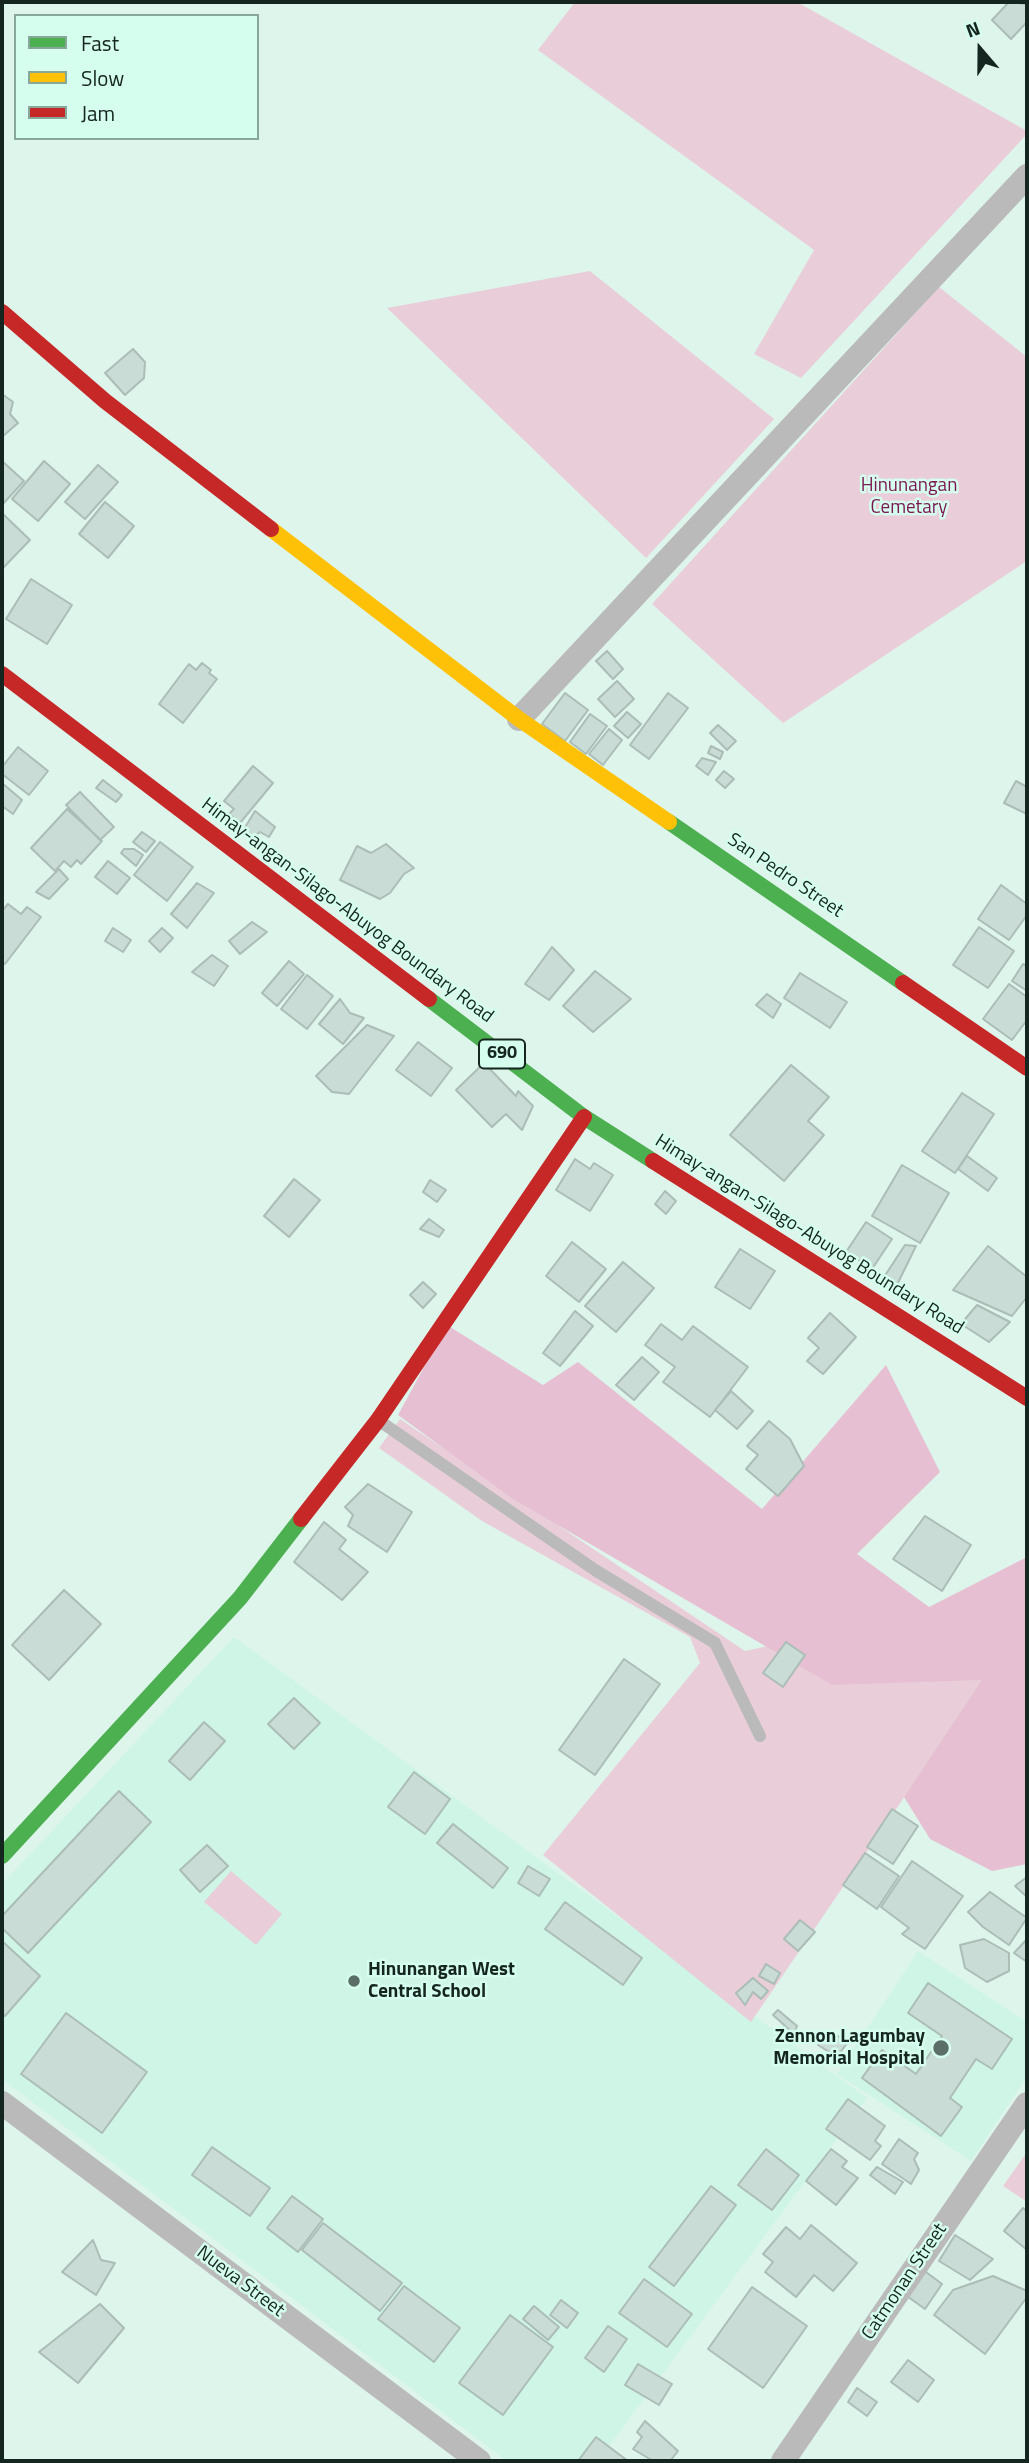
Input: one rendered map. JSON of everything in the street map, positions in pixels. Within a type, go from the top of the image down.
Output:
[{"type":"street","points":[[519,719],[1027,176]]},
{"type":"street","name":"San Pedro Street","points":[[2,312],[105,401],[519,719],[1027,1068]]},
{"type":"street","name":"Himay-angan-Silago-Abuyog Boundary Road","points":[[2,674],[583,1117],[1023,1385]]},
{"type":"street","points":[[2,1856],[240,1598],[378,1420],[583,1117]]},
{"type":"street","name":"Nueva Street","points":[[2,2103],[479,2461]]},
{"type":"street","name":"Catmonan Street","points":[[783,2461],[1027,2104]]},
{"type":"lane","points":[[378,1420],[595,1570],[715,1643],[760,1736]]},
{"type":"shaded area","points":[[447,1325],[543,1385],[578,1362],[762,1509],[886,1365],[940,1472],[857,1554],[929,1607],[1027,1557],[1027,1864],[992,1871],[930,1839],[904,1797],[982,1680],[832,1685],[513,1499],[398,1415]]},
{"type":"shaded area","name":"Hinunangan West Central School","points":[[234,1637],[867,2098],[598,2461],[507,2461],[2,2079],[2,1884]]},
{"type":"shaded area","name":"Zennon Lagumbay Memorial Hospital","points":[[918,1951],[1027,2022],[1027,2076],[971,2161],[837,2074]]},
{"type":"green space","points":[[575,2],[797,2],[1027,131],[1027,134],[801,378],[754,354],[814,250],[538,50]]},
{"type":"green space","points":[[590,271],[774,419],[646,558],[387,308]]},
{"type":"green space","name":"Hinunangan Cemetary","points":[[939,287],[1027,357],[1027,561],[783,723],[652,604]]},
{"type":"green space","points":[[400,1419],[745,1651],[873,1623],[986,1677],[751,2022],[543,1855],[700,1663],[690,1637],[482,1521],[379,1448]]},
{"type":"green space","points":[[231,1871],[282,1914],[256,1945],[204,1902]]},
{"type":"green space","points":[[1027,2152],[1027,2202],[1003,2186]]},
{"type":"building","points":[[1009,2],[1027,4],[1027,22],[1011,39],[992,20]]},
{"type":"building","points":[[133,349],[145,362],[144,378],[125,395],[105,373]]},
{"type":"building","points":[[2,394],[13,402],[10,414],[18,423],[2,437]]},
{"type":"building","points":[[2,461],[24,481],[2,505]]},
{"type":"building","points":[[44,461],[70,484],[38,521],[12,499]]},
{"type":"building","points":[[98,465],[118,482],[85,519],[65,502]]},
{"type":"building","points":[[105,502],[134,526],[108,558],[79,534]]},
{"type":"building","points":[[2,515],[30,540],[2,569]]},
{"type":"building","points":[[31,579],[72,605],[47,644],[6,619]]},
{"type":"building","points":[[607,651],[623,669],[613,679],[596,661]]},
{"type":"building","points":[[202,663],[217,679],[183,723],[159,704],[189,664],[196,670]]},
{"type":"building","points":[[617,681],[634,699],[615,717],[598,699]]},
{"type":"building","points":[[565,693],[588,710],[565,741],[542,724]]},
{"type":"building","points":[[668,693],[688,708],[649,759],[630,745]]},
{"type":"building","points":[[627,712],[641,724],[628,738],[614,726]]},
{"type":"building","points":[[590,714],[607,726],[586,754],[570,742]]},
{"type":"building","points":[[718,725],[736,741],[727,750],[710,733]]},
{"type":"building","points":[[609,729],[622,740],[603,765],[589,754]]},
{"type":"building","points":[[711,746],[723,752],[720,759],[708,753]]},
{"type":"building","points":[[18,747],[48,771],[29,795],[2,774],[2,767]]},
{"type":"building","points":[[702,758],[716,762],[708,775],[696,766]]},
{"type":"building","points":[[253,766],[273,783],[240,823],[229,814],[234,809],[224,801]]},
{"type":"building","points":[[724,771],[734,779],[725,788],[716,780]]},
{"type":"building","points":[[103,780],[122,795],[116,802],[96,788]]},
{"type":"building","points":[[1016,781],[1027,787],[1027,814],[1004,803]]},
{"type":"building","points":[[2,783],[22,800],[13,814],[2,806]]},
{"type":"building","points":[[80,792],[114,827],[100,840],[66,805]]},
{"type":"building","points":[[67,809],[102,841],[81,864],[77,860],[71,867],[64,861],[55,871],[31,848]]},
{"type":"building","points":[[255,811],[275,827],[269,837],[260,832],[253,837],[244,829]]},
{"type":"building","points":[[142,832],[155,841],[146,852],[133,842]]},
{"type":"building","points":[[160,842],[193,867],[167,901],[134,875]]},
{"type":"building","points":[[386,844],[414,868],[404,874],[390,893],[380,899],[340,880],[357,846],[371,853]]},
{"type":"building","points":[[124,849],[134,849],[143,855],[136,866],[121,853]]},
{"type":"building","points":[[108,861],[130,878],[117,894],[95,877]]},
{"type":"building","points":[[59,869],[68,879],[49,899],[36,892]]},
{"type":"building","points":[[197,883],[214,893],[187,928],[171,914]]},
{"type":"building","points":[[1001,885],[1027,904],[1027,915],[1009,940],[978,919]]},
{"type":"building","points":[[8,904],[21,914],[27,907],[41,917],[5,964],[2,962],[2,911]]},
{"type":"building","points":[[252,922],[267,932],[240,954],[229,941]]},
{"type":"building","points":[[979,927],[1014,951],[988,988],[953,965]]},
{"type":"building","points":[[113,928],[131,940],[123,952],[105,941]]},
{"type":"building","points":[[162,928],[173,938],[160,952],[149,941]]},
{"type":"building","points":[[552,947],[574,970],[549,1000],[525,984]]},
{"type":"building","points":[[212,955],[228,966],[214,986],[192,972]]},
{"type":"building","points":[[289,961],[304,974],[277,1006],[262,993]]},
{"type":"building","points":[[1023,964],[1027,966],[1027,991],[1012,981]]},
{"type":"building","points":[[595,971],[631,999],[593,1032],[563,1006]]},
{"type":"building","points":[[800,973],[847,1002],[830,1028],[784,998]]},
{"type":"building","points":[[307,975],[333,996],[307,1029],[281,1009]]},
{"type":"building","points":[[1009,984],[1027,997],[1027,1020],[1012,1040],[983,1019]]},
{"type":"building","points":[[767,994],[781,1004],[773,1018],[756,1005]]},
{"type":"building","points":[[340,999],[350,1013],[364,1018],[343,1044],[319,1024]]},
{"type":"building","points":[[367,1025],[394,1036],[349,1094],[332,1092],[316,1076]]},
{"type":"building","points":[[418,1042],[452,1068],[431,1096],[396,1070]]},
{"type":"building","points":[[484,1063],[516,1096],[518,1091],[533,1106],[522,1130],[506,1114],[492,1127],[456,1090]]},
{"type":"building","points":[[791,1065],[829,1097],[808,1121],[824,1135],[784,1181],[730,1135]]},
{"type":"building","points":[[962,1093],[994,1114],[955,1173],[922,1151]]},
{"type":"building","points":[[967,1156],[997,1178],[988,1191],[958,1169]]},
{"type":"building","points":[[575,1159],[590,1169],[594,1163],[613,1175],[590,1211],[556,1190]]},
{"type":"building","points":[[902,1165],[949,1193],[920,1243],[872,1216]]},
{"type":"building","points":[[294,1179],[320,1200],[289,1237],[264,1216]]},
{"type":"building","points":[[430,1180],[446,1190],[437,1202],[423,1192]]},
{"type":"building","points":[[665,1191],[676,1201],[666,1214],[655,1204]]},
{"type":"building","points":[[429,1219],[444,1230],[439,1237],[420,1229]]},
{"type":"building","points":[[866,1222],[892,1239],[872,1269],[846,1252]]},
{"type":"building","points":[[572,1242],[606,1269],[579,1302],[546,1276]]},
{"type":"building","points":[[905,1245],[916,1246],[895,1289],[884,1277]]},
{"type":"building","points":[[988,1246],[1027,1277],[1027,1297],[1012,1316],[953,1290]]},
{"type":"building","points":[[740,1249],[775,1271],[750,1309],[715,1287]]},
{"type":"building","points":[[623,1262],[654,1288],[616,1332],[585,1306]]},
{"type":"building","points":[[423,1282],[436,1294],[423,1308],[410,1295]]},
{"type":"building","points":[[977,1305],[1010,1322],[989,1342],[961,1324]]},
{"type":"building","points":[[575,1311],[593,1326],[560,1366],[543,1353]]},
{"type":"building","points":[[830,1313],[856,1337],[823,1374],[807,1361],[819,1348],[808,1338]]},
{"type":"building","points":[[661,1324],[682,1340],[693,1326],[748,1367],[710,1417],[663,1382],[675,1367],[645,1345]]},
{"type":"building","points":[[642,1357],[659,1372],[634,1400],[616,1385]]},
{"type":"building","points":[[731,1391],[753,1411],[737,1429],[715,1410]]},
{"type":"building","points":[[769,1421],[790,1439],[804,1466],[778,1496],[746,1469],[758,1455],[747,1446]]},
{"type":"building","points":[[368,1484],[412,1512],[387,1552],[348,1526],[353,1515],[345,1507]]},
{"type":"building","points":[[925,1516],[971,1545],[942,1591],[893,1559]]},
{"type":"building","points":[[324,1522],[346,1540],[339,1549],[368,1572],[342,1600],[294,1562]]},
{"type":"building","points":[[64,1590],[101,1624],[49,1680],[12,1645]]},
{"type":"building","points":[[786,1642],[805,1655],[783,1687],[763,1673]]},
{"type":"building","points":[[624,1659],[660,1684],[595,1775],[559,1750]]},
{"type":"building","points":[[294,1698],[320,1723],[294,1749],[268,1724]]},
{"type":"building","points":[[204,1722],[225,1741],[190,1780],[169,1761]]},
{"type":"building","points":[[414,1772],[450,1799],[425,1834],[388,1807]]},
{"type":"building","points":[[119,1791],[151,1822],[28,1953],[2,1928],[2,1916]]},
{"type":"building","points":[[892,1809],[918,1826],[893,1864],[867,1847]]},
{"type":"building","points":[[453,1824],[508,1868],[493,1888],[437,1843]]},
{"type":"building","points":[[207,1845],[228,1866],[200,1892],[180,1870]]},
{"type":"building","points":[[865,1853],[899,1876],[877,1909],[843,1885]]},
{"type":"building","points":[[912,1861],[963,1896],[925,1949],[902,1934],[909,1928],[881,1907]]},
{"type":"building","points":[[528,1866],[550,1879],[539,1896],[518,1883]]},
{"type":"building","points":[[1027,1877],[1027,1897],[1015,1886]]},
{"type":"building","points":[[990,1892],[1027,1918],[1009,1945],[983,1927],[968,1912]]},
{"type":"building","points":[[565,1902],[642,1958],[623,1985],[545,1929]]},
{"type":"building","points":[[800,1920],[815,1932],[798,1951],[784,1939]]},
{"type":"building","points":[[984,1939],[1009,1953],[1009,1971],[987,1982],[965,1968],[960,1945]]},
{"type":"building","points":[[1027,1939],[1027,1962],[1014,1953]]},
{"type":"building","points":[[2,1941],[40,1976],[5,2016],[2,2013]]},
{"type":"building","points":[[766,1964],[780,1973],[774,1984],[759,1976]]},
{"type":"building","points":[[753,1978],[768,1991],[761,1999],[753,1992],[745,2005],[736,1993]]},
{"type":"building","points":[[928,1983],[1012,2039],[992,2069],[976,2059],[950,2098],[962,2107],[941,2136],[862,2078],[882,2050],[916,2074],[942,2036],[908,2013]]},
{"type":"building","points":[[778,2010],[797,2026],[794,2034],[773,2015]]},
{"type":"building","points":[[66,2013],[147,2072],[102,2133],[21,2074]]},
{"type":"building","points":[[829,2031],[848,2042],[837,2057],[818,2045]]},
{"type":"building","points":[[848,2099],[885,2126],[875,2141],[881,2146],[870,2160],[826,2129]]},
{"type":"building","points":[[899,2139],[918,2153],[914,2159],[919,2170],[911,2184],[882,2164]]},
{"type":"building","points":[[212,2147],[270,2188],[250,2216],[192,2175]]},
{"type":"building","points":[[766,2149],[799,2175],[772,2210],[738,2185]]},
{"type":"building","points":[[831,2149],[847,2161],[842,2167],[858,2178],[836,2205],[806,2181]]},
{"type":"building","points":[[877,2167],[903,2182],[895,2194],[870,2175]]},
{"type":"building","points":[[711,2186],[736,2205],[674,2286],[649,2267]]},
{"type":"building","points":[[292,2196],[323,2219],[298,2252],[267,2228]]},
{"type":"building","points":[[1023,2208],[1027,2212],[1027,2250],[1004,2231]]},
{"type":"building","points":[[323,2223],[402,2283],[380,2311],[302,2250]]},
{"type":"building","points":[[811,2225],[857,2263],[833,2291],[814,2275],[796,2297],[765,2272],[773,2262],[763,2254],[786,2227],[800,2239]]},
{"type":"building","points":[[955,2235],[993,2259],[970,2280],[939,2261]]},
{"type":"building","points":[[93,2240],[101,2260],[115,2263],[96,2295],[62,2272]]},
{"type":"building","points":[[922,2269],[942,2284],[925,2309],[904,2294]]},
{"type":"building","points":[[993,2276],[1027,2291],[1027,2297],[985,2354],[934,2315],[953,2290]]},
{"type":"building","points":[[644,2279],[692,2314],[667,2347],[619,2313]]},
{"type":"building","points":[[404,2286],[460,2328],[434,2362],[378,2319]]},
{"type":"building","points":[[752,2287],[807,2326],[763,2388],[708,2349]]},
{"type":"building","points":[[561,2300],[578,2313],[567,2328],[550,2315]]},
{"type":"building","points":[[100,2304],[124,2328],[78,2383],[39,2352]]},
{"type":"building","points":[[534,2306],[559,2327],[548,2340],[523,2319]]},
{"type":"building","points":[[510,2315],[553,2347],[503,2415],[459,2383]]},
{"type":"building","points":[[608,2326],[627,2339],[604,2372],[585,2358]]},
{"type":"building","points":[[908,2360],[934,2380],[918,2402],[891,2382]]},
{"type":"building","points":[[638,2364],[672,2384],[659,2405],[625,2385]]},
{"type":"building","points":[[857,2388],[877,2402],[867,2416],[848,2402]]},
{"type":"building","points":[[645,2421],[678,2451],[670,2461],[653,2461],[633,2449],[642,2437],[637,2432]]},
{"type":"building","points":[[596,2437],[628,2461],[578,2461]]},
{"type":"traffic: fast","points":[[669,822],[903,983]]},
{"type":"traffic: fast","points":[[429,999],[584,1117],[653,1161]]},
{"type":"traffic: fast","points":[[2,1856],[240,1598],[301,1519]]},
{"type":"traffic: slow","points":[[271,529],[519,719],[669,822]]},
{"type":"traffic: jam","points":[[2,312],[105,401],[271,529]]},
{"type":"traffic: jam","points":[[2,674],[429,999]]},
{"type":"traffic: jam","points":[[903,983],[1027,1068]]},
{"type":"traffic: jam","points":[[301,1519],[378,1420],[584,1117]]},
{"type":"traffic: jam","points":[[653,1161],[1027,1398]]},
{"type":"place","name":"Hinunangan West Central School","points":[[354,1981]]},
{"type":"place","name":"Zennon Lagumbay Memorial Hospital","points":[[941,2048]]}]
